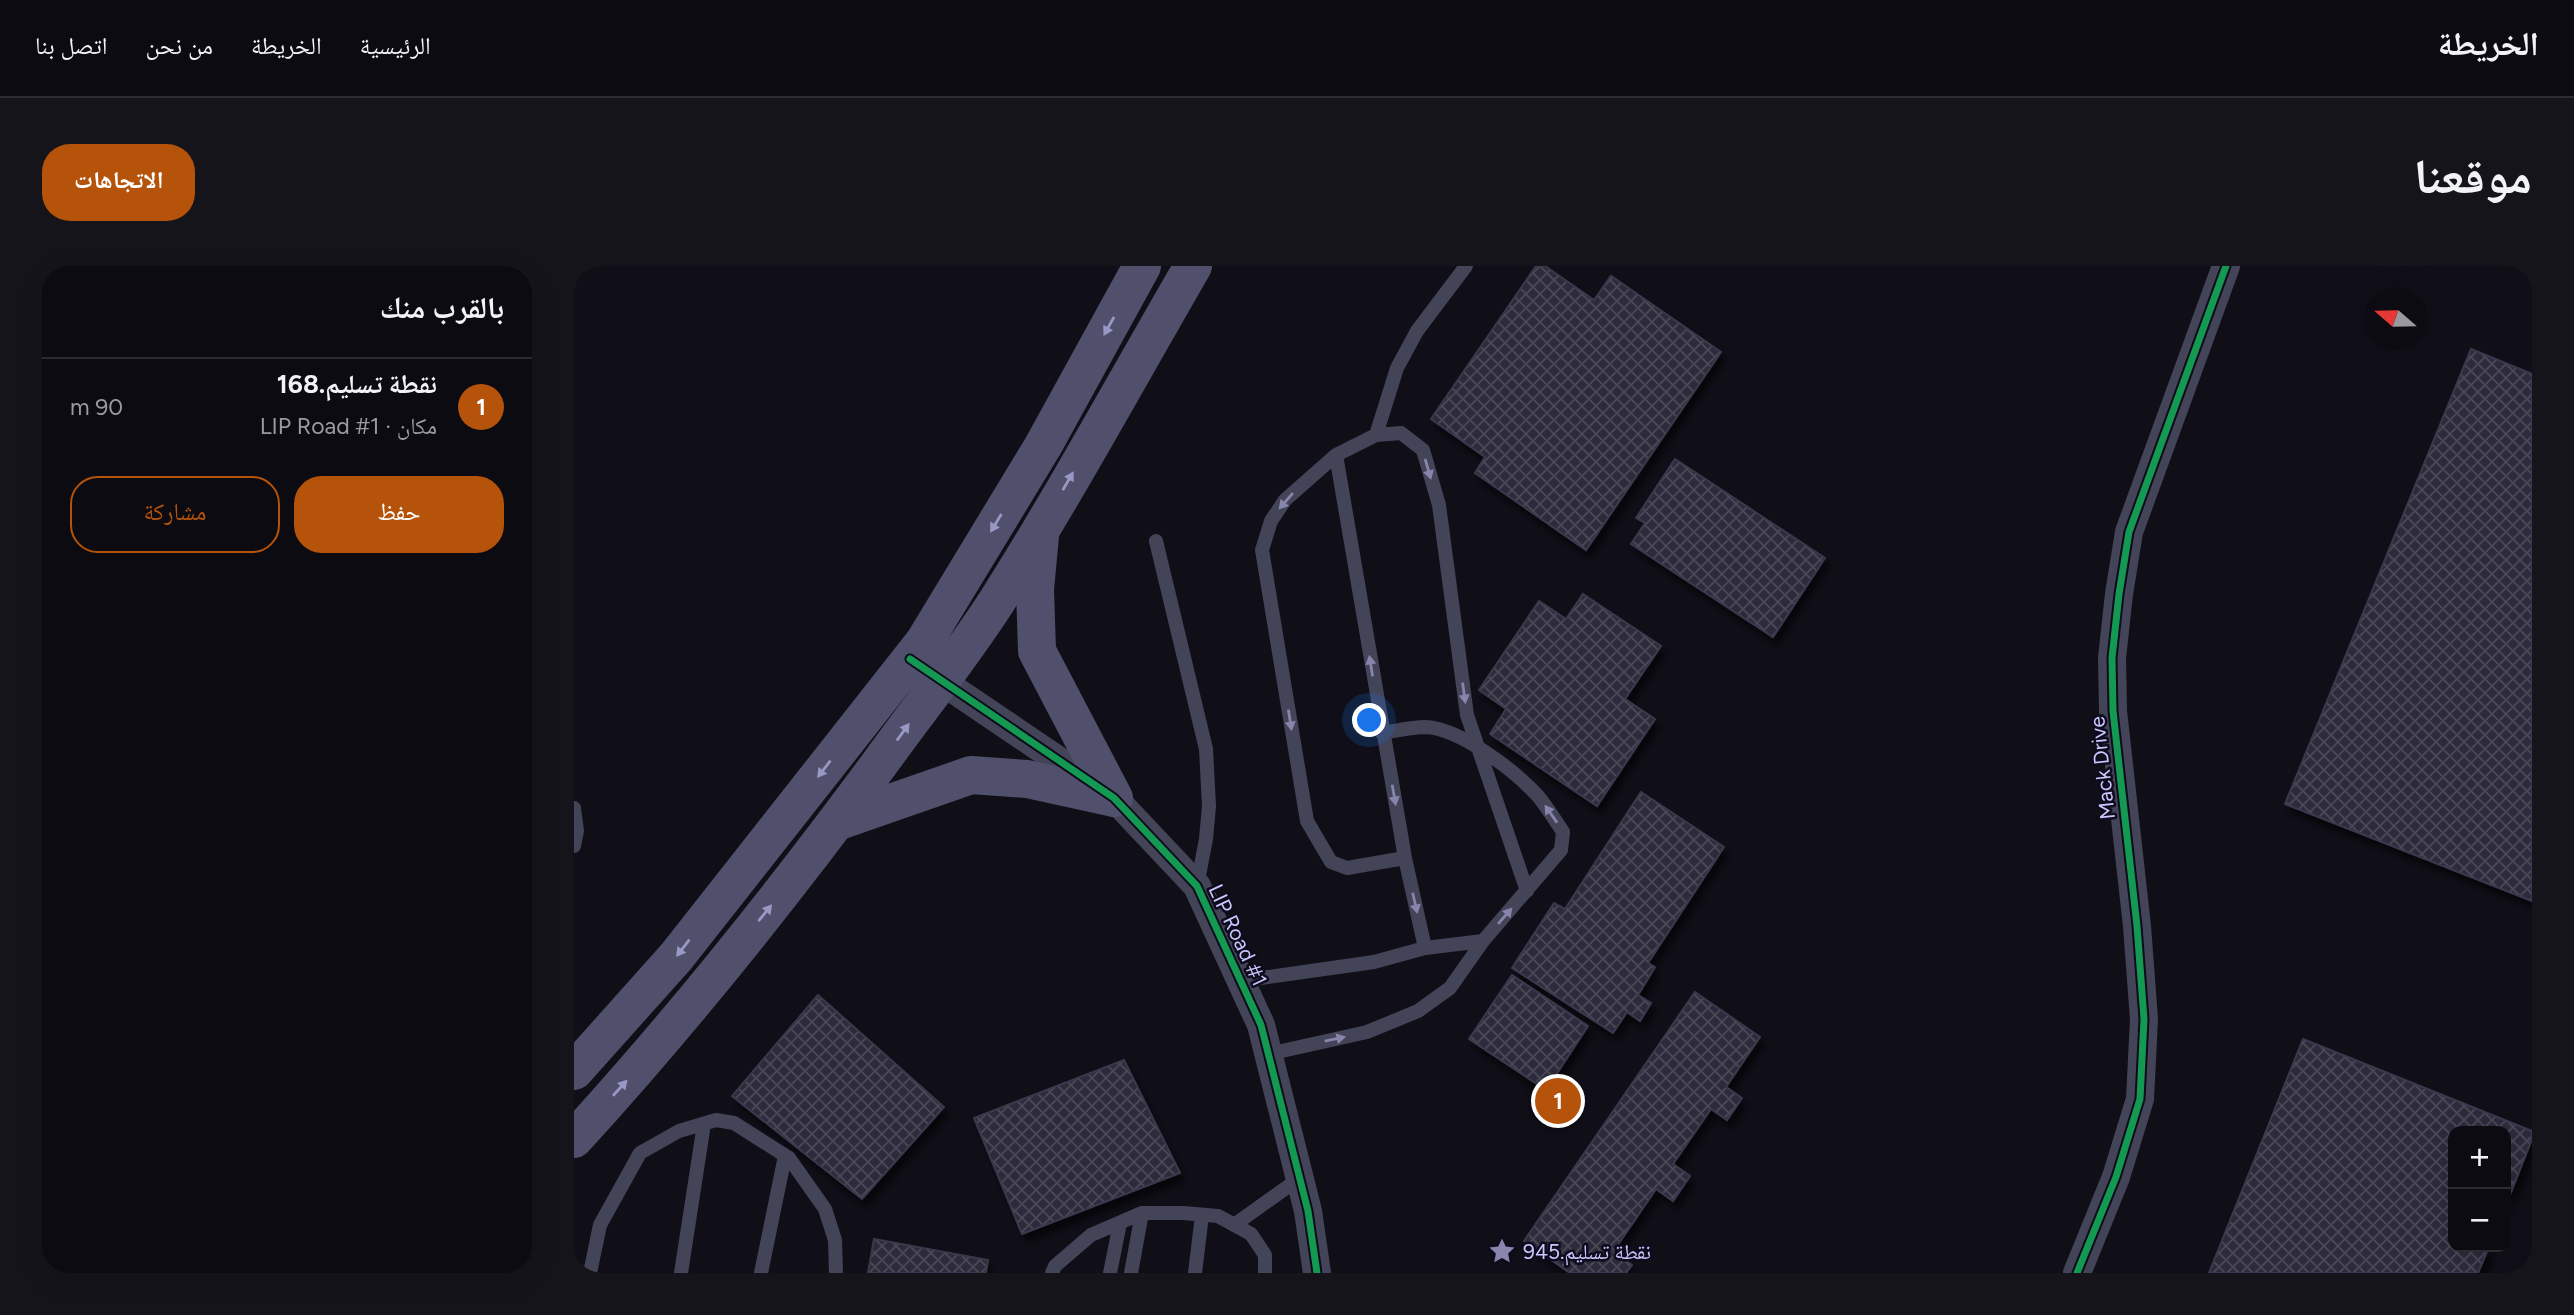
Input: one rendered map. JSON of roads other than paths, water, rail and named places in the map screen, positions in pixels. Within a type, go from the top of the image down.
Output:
[{"type":"main road","points":[[574,1071],[676,957],[924,642],[1043,446],[1142,266]]},
{"type":"main road","points":[[574,1139],[636,1071],[836,822],[940,681],[995,603],[1041,528],[1193,266]]},
{"type":"main road","points":[[1041,528],[1035,589],[1037,651],[1114,799]]},
{"type":"main road","points":[[836,822],[971,775],[1027,779],[1114,799]]},
{"type":"street","name":"Mack Drive","points":[[2077,1273],[2116,1177],[2140,1099],[2144,1019],[2137,926],[2113,711],[2112,658],[2119,594],[2129,532],[2226,266]]},
{"type":"street","name":"LIP Road #1","points":[[910,659],[1114,799],[1197,886],[1261,1025],[1308,1211],[1317,1273]]},
{"type":"lane","points":[[1376,435],[1396,368],[1417,331],[1465,266]]},
{"type":"lane","points":[[1405,858],[1346,868],[1332,862],[1307,821],[1262,551],[1271,521],[1285,500],[1336,455],[1376,435],[1401,433],[1423,450],[1439,505],[1467,715],[1527,891]]},
{"type":"lane","points":[[1336,455],[1382,733],[1425,948]]},
{"type":"lane","points":[[1156,541],[1206,749],[1209,806],[1197,886]]},
{"type":"lane","points":[[1268,1054],[1367,1032],[1418,1011],[1450,988],[1483,941],[1561,850],[1563,832],[1539,797],[1508,768],[1478,748],[1449,732],[1426,727],[1382,733]]},
{"type":"lane","points":[[574,808],[577,831],[574,846]]},
{"type":"lane","points":[[1240,981],[1374,962],[1425,948],[1483,941]]},
{"type":"lane","points":[[590,1273],[600,1224],[640,1153],[679,1131],[716,1120],[734,1123],[785,1156],[825,1209],[835,1240],[836,1273]]},
{"type":"lane","points":[[681,1273],[704,1124]]},
{"type":"lane","points":[[761,1273],[785,1156]]},
{"type":"lane","points":[[1234,1225],[1300,1178]]},
{"type":"lane","points":[[1052,1273],[1055,1266],[1091,1236],[1142,1213],[1218,1216],[1251,1234],[1265,1255],[1265,1273]]},
{"type":"lane","points":[[1131,1273],[1142,1213]]},
{"type":"lane","points":[[1195,1273],[1202,1215]]},
{"type":"lane","points":[[1110,1273],[1119,1223]]},
{"type":"place","name":"نقطة تسليم.168","points":[[1558,1101]]},
{"type":"place","name":"نقطة تسليم.945","points":[[1502,1251]]}]
